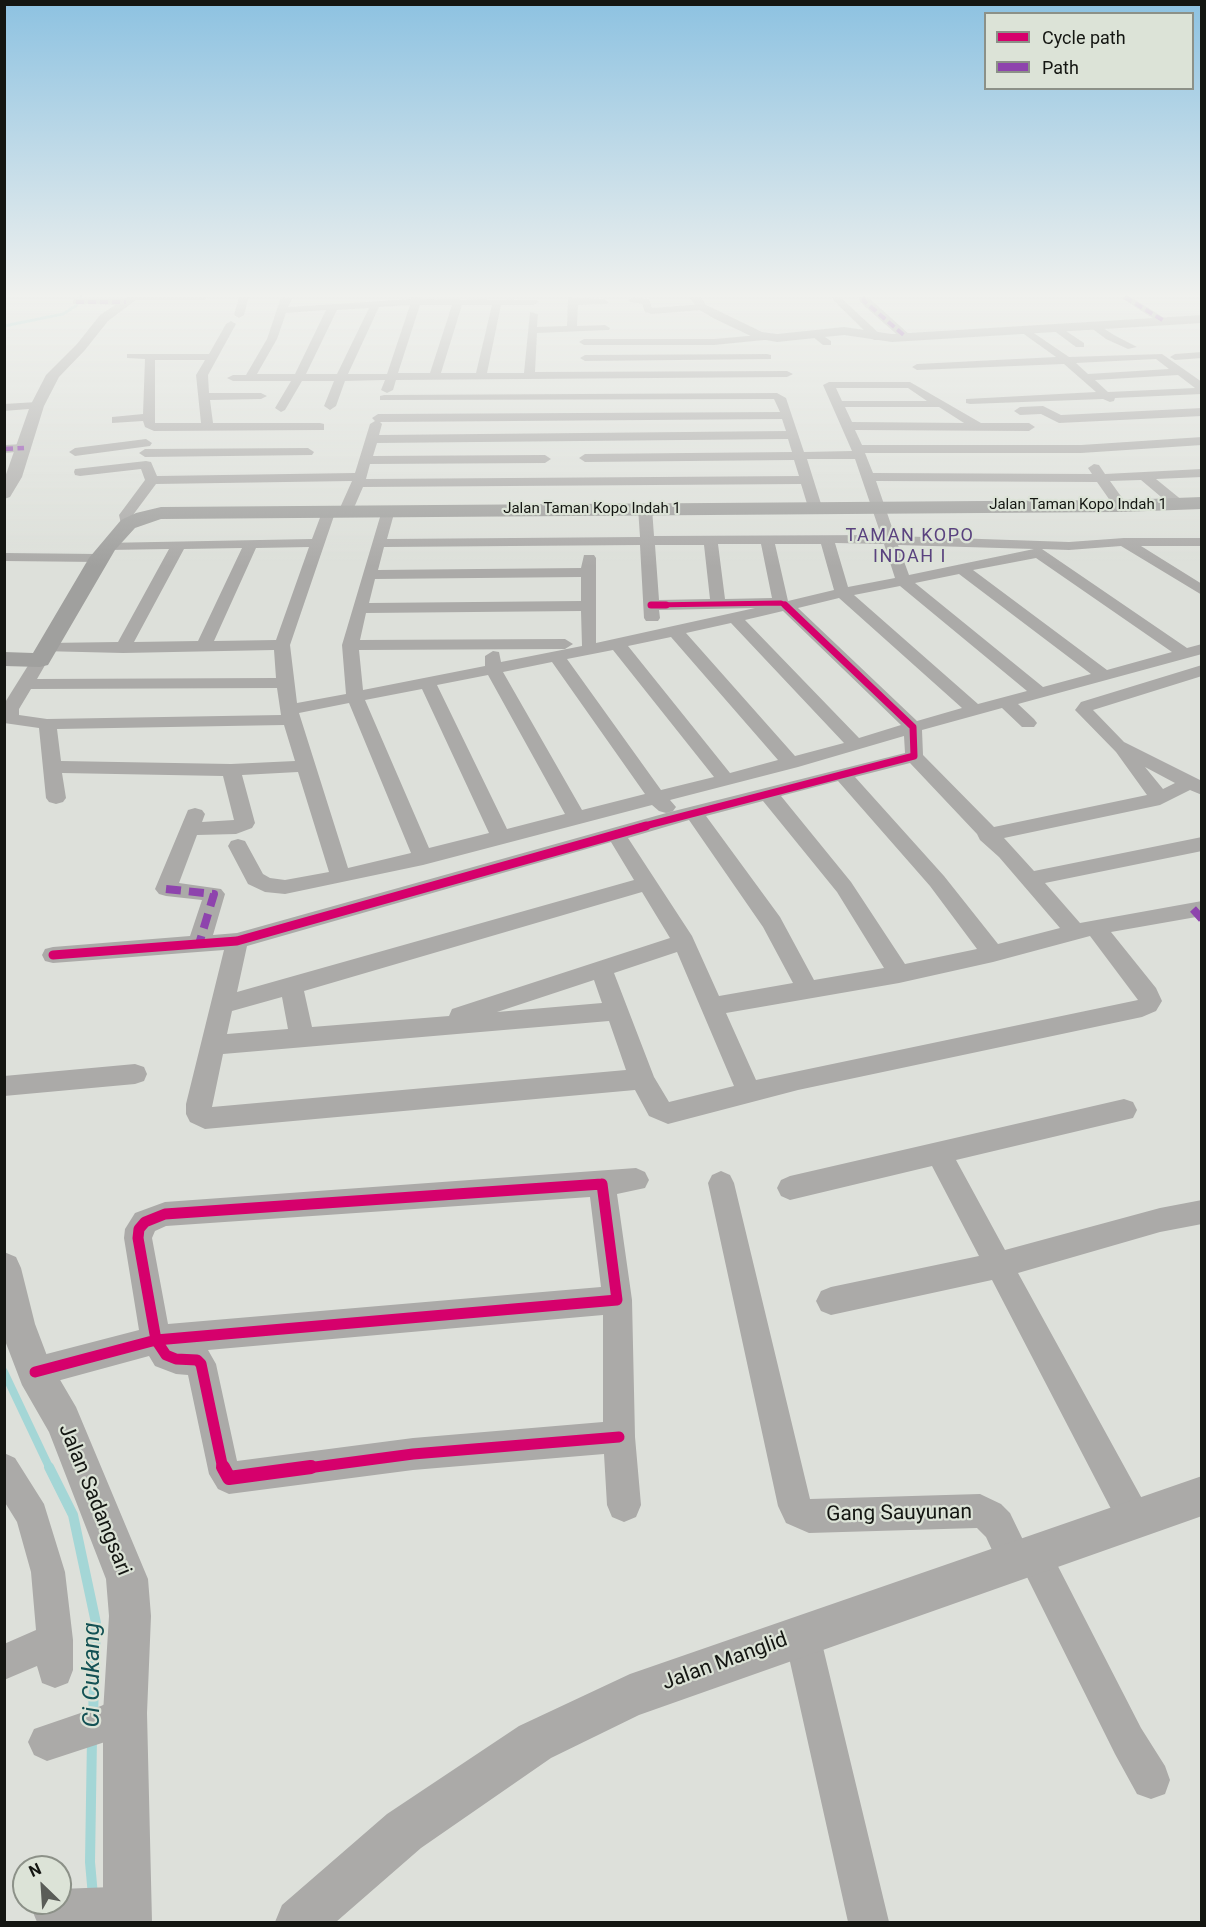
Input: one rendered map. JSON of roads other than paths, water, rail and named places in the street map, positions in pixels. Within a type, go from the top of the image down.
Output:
[{"type":"main road","name":"Jalan Taman Kopo Indah 1","points":[[46,650],[104,552],[129,524],[143,517],[161,513],[1121,506],[1202,503]]},
{"type":"main road","points":[[4,644],[46,650]]},
{"type":"main road","points":[[4,659],[46,650]]},
{"type":"street","points":[[5,492],[24,448],[37,406],[47,387]]},
{"type":"street","points":[[129,524],[126,515],[152,480],[146,454],[152,422],[151,387]]},
{"type":"street","points":[[202,387],[203,397],[223,415]]},
{"type":"street","points":[[272,427],[293,387]]},
{"type":"street","points":[[297,478],[337,387]]},
{"type":"street","points":[[341,877],[290,715],[282,645],[316,543],[359,480],[388,387]]},
{"type":"street","points":[[583,387],[585,509]]},
{"type":"street","points":[[831,387],[879,507],[904,580],[1041,693]]},
{"type":"street","points":[[911,387],[976,426]]},
{"type":"street","points":[[1041,387],[968,396],[984,401],[1202,390]]},
{"type":"street","points":[[1095,387],[1132,416]]},
{"type":"street","points":[[384,398],[771,395],[780,398],[787,415],[815,507]]},
{"type":"street","points":[[223,415],[261,396]]},
{"type":"street","points":[[203,397],[223,415]]},
{"type":"street","points":[[984,401],[995,412],[1041,410],[1056,418],[1202,412]]},
{"type":"street","points":[[838,404],[941,404]]},
{"type":"street","points":[[4,408],[37,406]]},
{"type":"street","points":[[116,420],[152,422],[223,415],[272,427],[320,427]]},
{"type":"street","points":[[378,418],[787,415]]},
{"type":"street","points":[[846,426],[1029,427]]},
{"type":"street","points":[[372,438],[793,435]]},
{"type":"street","points":[[542,481],[545,438]]},
{"type":"street","points":[[585,458],[798,455],[1202,441]]},
{"type":"street","points":[[1078,444],[1121,506]]},
{"type":"street","points":[[4,449],[24,448]]},
{"type":"street","points":[[75,452],[146,454],[308,452]]},
{"type":"street","points":[[80,472],[146,454]]},
{"type":"street","points":[[366,460],[545,459]]},
{"type":"street","points":[[867,477],[1101,477],[1202,472]]},
{"type":"street","points":[[1144,476],[1178,504]]},
{"type":"street","points":[[152,480],[297,478],[542,481],[806,480]]},
{"type":"street","points":[[645,508],[652,635]]},
{"type":"street","points":[[388,510],[350,645],[355,696],[423,858]]},
{"type":"street","points":[[710,539],[718,603]]},
{"type":"street","points":[[601,968],[642,1079],[658,1109],[668,1113],[749,1092],[1142,1008],[1150,1001],[1148,994],[1086,930],[1029,879],[914,756],[913,727],[784,605],[767,539]]},
{"type":"street","points":[[827,539],[842,593],[976,711]]},
{"type":"street","points":[[378,543],[827,539],[1069,546],[1124,542],[1202,542]]},
{"type":"street","points":[[588,644],[590,541]]},
{"type":"street","points":[[1124,542],[1202,591]]},
{"type":"street","points":[[4,556],[104,552],[179,545],[316,543]]},
{"type":"street","points":[[203,647],[251,544]]},
{"type":"street","points":[[123,648],[179,545]]},
{"type":"street","points":[[282,645],[46,650],[10,709],[10,719],[47,724],[290,715],[355,696],[613,645],[784,605],[1069,546]]},
{"type":"street","points":[[1040,553],[1193,651]]},
{"type":"street","points":[[962,569],[1103,675]]},
{"type":"street","points":[[370,575],[589,572]]},
{"type":"street","points":[[651,604],[784,605]]},
{"type":"street","points":[[360,608],[589,606]]},
{"type":"street","points":[[734,617],[856,745]]},
{"type":"street","points":[[674,630],[791,763]]},
{"type":"street","points":[[494,644],[493,669],[577,819]]},
{"type":"street","points":[[350,645],[613,645],[726,780]]},
{"type":"street","points":[[238,846],[255,879],[266,885],[285,887],[341,877],[791,763],[913,727],[1193,651]]},
{"type":"street","points":[[556,656],[657,798],[686,816],[772,923],[809,991]]},
{"type":"street","points":[[1160,799],[1118,746],[1084,712],[1084,709],[1201,671]]},
{"type":"street","points":[[427,682],[501,838]]},
{"type":"street","points":[[27,684],[285,683]]},
{"type":"street","points":[[1007,703],[1028,723]]},
{"type":"street","points":[[47,724],[56,798]]},
{"type":"street","points":[[1118,746],[1195,786]]},
{"type":"street","points":[[53,955],[237,941],[616,835],[914,756]]},
{"type":"street","points":[[52,767],[231,770],[307,766]]},
{"type":"street","points":[[199,944],[214,894],[165,889],[193,821],[236,827],[245,823],[231,770]]},
{"type":"street","points":[[842,774],[937,881],[993,954]]},
{"type":"street","points":[[987,835],[1160,799],[1195,786]]},
{"type":"street","points":[[769,795],[844,887],[899,974]]},
{"type":"street","points":[[616,835],[684,942],[749,1092]]},
{"type":"street","points":[[1029,879],[1202,844]]},
{"type":"street","points":[[223,1005],[648,883]]},
{"type":"street","points":[[713,1006],[899,974],[993,954],[1086,930],[1199,912]]},
{"type":"street","points":[[237,941],[199,1104],[199,1114],[206,1118],[642,1079]]},
{"type":"street","points":[[427,1027],[684,942]]},
{"type":"street","points":[[291,985],[302,1039]]},
{"type":"street","points":[[214,1045],[618,1011]]},
{"type":"street","points":[[4,1086],[135,1074]]},
{"type":"street","points":[[790,1188],[1124,1110]]},
{"type":"street","points":[[938,1152],[1134,1518]]},
{"type":"street","points":[[619,1437],[413,1454],[230,1478],[225,1474],[222,1465],[201,1364],[197,1360],[176,1359],[166,1355],[156,1340],[138,1238],[145,1222],[158,1216],[636,1180]]},
{"type":"street","name":"Gang Sauyunan","points":[[721,1183],[795,1506],[801,1513],[809,1516],[980,1511],[989,1516],[1025,1558],[1151,1780]]},
{"type":"street","points":[[602,1184],[617,1300],[619,1437],[624,1504]]},
{"type":"street","points":[[831,1301],[999,1265],[1160,1220],[1201,1212]]},
{"type":"street","name":"Jalan Sadangsari","points":[[4,1268],[17,1324],[35,1372],[63,1420],[127,1579],[130,1616],[90,1727],[100,1912]]},
{"type":"street","points":[[35,1372],[156,1340],[617,1300]]},
{"type":"street","points":[[4,1662],[55,1655],[48,1572],[32,1516],[5,1474]]},
{"type":"street","name":"Jalan Manglid","points":[[299,1923],[404,1831],[535,1742],[630,1696],[1202,1496]]},
{"type":"street","points":[[802,1635],[830,1744],[869,1923]]},
{"type":"waterway","name":"Ci Cukang","points":[[4,1372],[50,1469]]},
{"type":"waterway","name":"Ci Cukang","points":[[50,1469],[73,1515],[96,1623],[93,1716]]},
{"type":"waterway","name":"Ci Cukang","points":[[92,1738],[90,1862],[93,1896]]},
{"type":"district","name":"TAMAN KOPO INDAH I","points":[[910,546]]}]
